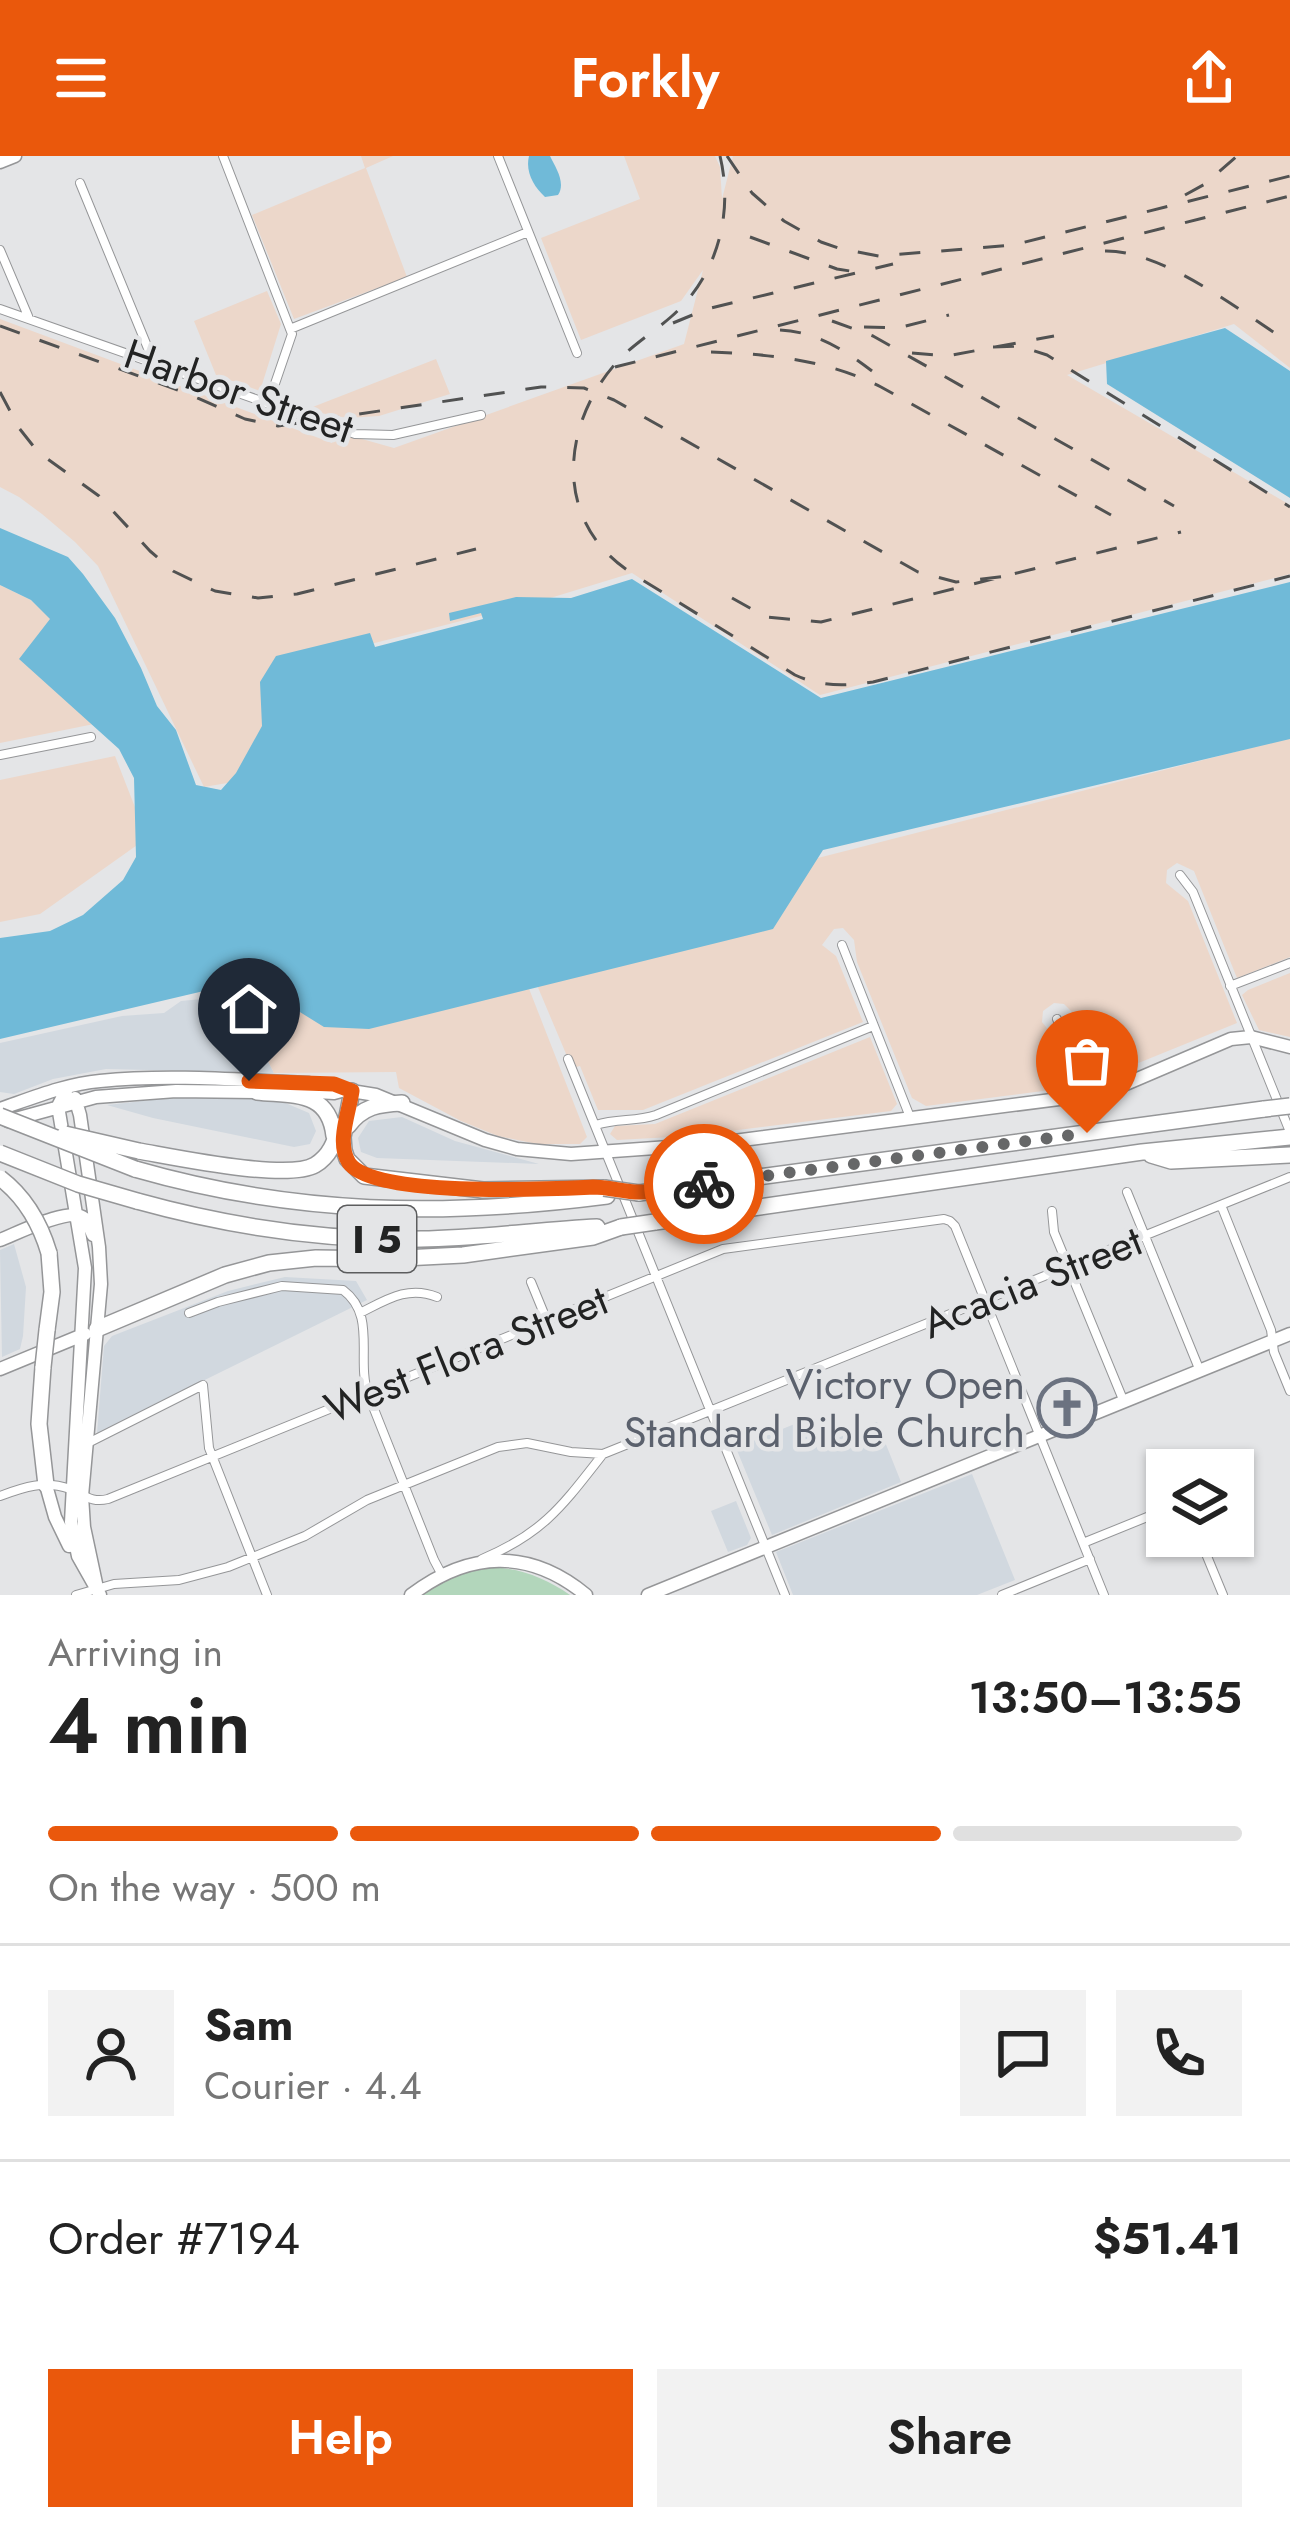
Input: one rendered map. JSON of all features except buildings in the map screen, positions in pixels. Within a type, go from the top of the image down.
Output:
[{"type":"highway","points":[[348,1090],[343,1138],[347,1159],[372,1178],[483,1190],[605,1192]]},
{"type":"highway","points":[[21,1125],[231,1166],[293,1170],[316,1164],[334,1145],[348,1090]]},
{"type":"highway","points":[[257,1092],[313,1098],[333,1124],[334,1145]]},
{"type":"highway","points":[[346,1128],[367,1108],[402,1103]]},
{"type":"highway","name":"I 5","points":[[0,1116],[135,1169],[255,1196],[384,1210],[491,1209],[605,1192],[641,1192],[1290,1106]]},
{"type":"highway","name":"I 5","points":[[0,1153],[78,1184],[257,1230],[419,1239],[621,1227],[1285,1136]]},
{"type":"highway","points":[[1142,1152],[1171,1161],[1286,1155]]},
{"type":"highway","points":[[0,1178],[29,1209],[49,1252],[52,1292],[39,1424],[46,1485]]},
{"type":"highway","points":[[90,1332],[225,1275],[269,1263],[463,1255],[593,1237],[621,1227]]},
{"type":"street","points":[[0,162],[15,156]]},
{"type":"street","points":[[223,156],[292,334],[268,404]]},
{"type":"street","points":[[498,156],[577,353]]},
{"type":"street","points":[[80,182],[154,364]]},
{"type":"street","points":[[290,329],[528,232]]},
{"type":"street","points":[[0,250],[28,317]]},
{"type":"street","name":"Harbor Street","points":[[0,309],[339,430],[368,436],[407,433],[481,415]]},
{"type":"street","points":[[0,755],[91,737]]},
{"type":"street","points":[[1180,875],[1193,892],[1285,1136]]},
{"type":"street","points":[[842,945],[910,1118]]},
{"type":"street","points":[[1230,986],[1290,963]]},
{"type":"street","points":[[1057,1019],[1090,1095]]},
{"type":"street","points":[[596,1124],[656,1115],[873,1026]]},
{"type":"street","points":[[0,1116],[68,1087],[101,1081],[334,1084],[402,1103],[485,1140],[517,1149],[571,1154],[712,1144],[1090,1095],[1232,1039],[1251,1037],[1290,1047]]},
{"type":"street","points":[[568,1059],[785,1595]]},
{"type":"street","points":[[227,1092],[242,1081]]},
{"type":"street","points":[[68,1087],[76,1101],[99,1247],[101,1284],[80,1370],[77,1493],[99,1592]]},
{"type":"street","points":[[68,1087],[58,1106],[85,1268],[90,1332],[88,1443],[71,1522],[78,1556],[99,1592]]},
{"type":"street","points":[[0,1116],[96,1097],[176,1091],[348,1090]]},
{"type":"street","name":"Acacia Street","points":[[603,1454],[1290,1177]]},
{"type":"street","points":[[1127,1192],[1200,1371]]},
{"type":"street","points":[[1221,1205],[1290,1391]]},
{"type":"street","points":[[1052,1211],[1054,1232],[1124,1402]]},
{"type":"street","points":[[0,1240],[76,1214],[85,1218],[99,1247]]},
{"type":"street","name":"West Flora Street","points":[[0,1496],[32,1484],[77,1493],[93,1502],[108,1499],[732,1247],[944,1219],[955,1226],[985,1301]]},
{"type":"street","points":[[531,1282],[547,1321]]},
{"type":"street","points":[[189,1313],[290,1286],[350,1294],[365,1336],[362,1368],[368,1394],[442,1575]]},
{"type":"street","points":[[360,1313],[402,1292],[437,1297]]},
{"type":"street","points":[[985,1301],[1104,1595]]},
{"type":"street","points":[[2,1363],[90,1332]]},
{"type":"street","points":[[648,1595],[1290,1334]]},
{"type":"street","points":[[50,1349],[69,1354],[80,1370]]},
{"type":"street","points":[[88,1443],[203,1385],[208,1448],[267,1595]]},
{"type":"street","points":[[79,1387],[84,1396],[82,1430],[88,1443]]},
{"type":"street","points":[[76,1595],[99,1592],[113,1584],[179,1580],[252,1558],[305,1536],[351,1509],[509,1444],[603,1454]]},
{"type":"street","points":[[411,1595],[542,1526],[603,1454]]},
{"type":"street","points":[[46,1485],[55,1517],[78,1556]]},
{"type":"street","points":[[1084,1543],[1146,1518]]},
{"type":"street","points":[[1207,1557],[1223,1595]]},
{"type":"street","points":[[1002,1595],[1090,1559]]},
{"type":"street","points":[[469,1564],[493,1560],[532,1565],[563,1578],[586,1595]]},
{"type":"shaded area","points":[[361,156],[393,156],[366,168],[407,277],[294,319],[252,215],[365,168]]},
{"type":"shaded area","points":[[624,156],[715,156],[722,199],[733,156],[1290,156],[1290,368],[1234,324],[1067,375],[1290,505],[1290,574],[820,695],[632,573],[308,660],[233,782],[204,787],[98,566],[42,514],[0,487],[0,319],[332,443],[337,432],[394,448],[684,344],[703,270],[681,301],[581,340],[541,238],[640,199]]},
{"type":"shaded area","points":[[267,291],[281,324],[260,391],[216,375],[194,321]]},
{"type":"shaded area","points":[[436,359],[450,394],[379,416],[347,418],[305,410]]},
{"type":"shaded area","points":[[0,585],[31,600],[64,631],[104,722],[0,743]]},
{"type":"shaded area","points":[[1290,738],[1290,957],[1237,978],[1194,871],[1177,863],[1167,870],[1166,883],[1188,901],[1237,1023],[1094,1081],[1072,1032],[1072,1012],[1054,1003],[1043,1011],[1042,1022],[1057,1041],[1074,1087],[926,1106],[912,1098],[857,962],[854,940],[843,928],[834,929],[822,945],[836,956],[863,1022],[643,1110],[598,1110],[580,1066],[572,1068],[534,978],[526,981],[587,1137],[580,1144],[537,1144],[498,1136],[399,1088],[396,1072],[274,1073],[235,996],[369,958],[806,861]]},
{"type":"shaded area","points":[[115,756],[147,838],[40,914],[0,922],[0,780]]},
{"type":"shaded area","points":[[1290,973],[1290,1037],[1259,1030],[1242,995]]},
{"type":"shaded area","points":[[235,996],[274,1073],[106,1069],[53,1079],[14,1094],[0,1092],[0,1043],[122,1016],[164,1013],[181,1001],[212,998],[215,1003]]},
{"type":"shaded area","points":[[870,1037],[897,1104],[891,1111],[690,1136],[617,1140],[610,1134],[615,1126],[655,1124]]},
{"type":"shaded area","points":[[169,1098],[276,1099],[309,1113],[316,1131],[310,1144],[294,1147],[107,1105]]},
{"type":"shaded area","points":[[402,1117],[455,1141],[539,1164],[377,1158],[361,1152],[358,1138],[369,1121]]},
{"type":"shaded area","points":[[14,1244],[26,1287],[23,1336],[20,1349],[2,1357],[0,1250]]},
{"type":"shaded area","points":[[285,1277],[356,1281],[367,1300],[97,1433],[104,1346],[112,1336],[228,1291]]},
{"type":"shaded area","points":[[802,1421],[813,1448],[877,1422],[901,1482],[772,1535],[736,1448]]},
{"type":"shaded area","points":[[972,1474],[1015,1580],[977,1595],[793,1595],[776,1552]]},
{"type":"shaded area","points":[[736,1501],[751,1538],[747,1545],[728,1552],[711,1511]]},
{"type":"green space","points":[[485,1567],[530,1574],[570,1595],[411,1595],[448,1575]]},
{"type":"water","points":[[529,156],[550,156],[561,181],[558,195],[545,197],[537,189],[529,173]]},
{"type":"water","points":[[1225,328],[1290,371],[1290,498],[1107,384],[1106,361]]},
{"type":"water","points":[[0,528],[68,557],[83,574],[115,618],[157,706],[176,730],[196,785],[221,790],[262,726],[260,682],[276,656],[370,633],[375,647],[483,619],[481,613],[450,621],[449,613],[516,597],[571,598],[632,579],[821,698],[1290,582],[1290,739],[823,850],[773,929],[369,1029],[324,1027],[266,991],[225,986],[0,1039],[0,938],[50,931],[83,915],[123,880],[136,857],[134,778],[119,749],[19,659],[50,619],[31,600],[0,585]]},
{"type":"railway","points":[[720,156],[725,200],[711,263],[688,300],[616,363],[587,408],[578,433],[574,485],[580,510],[592,533],[623,567],[795,675],[843,685],[873,682],[1290,576]]},
{"type":"railway","points":[[727,156],[752,193],[784,221],[821,242],[879,256],[1013,245],[1290,176]]},
{"type":"railway","points":[[1185,195],[1237,156]]},
{"type":"railway","points":[[615,367],[1290,196]]},
{"type":"railway","points":[[750,237],[850,271]]},
{"type":"railway","points":[[1105,251],[1128,253],[1176,271],[1290,343]]},
{"type":"railway","points":[[673,323],[707,309],[893,264]]},
{"type":"railway","points":[[864,327],[898,328],[949,315]]},
{"type":"railway","points":[[832,321],[873,336],[1174,506]]},
{"type":"railway","points":[[0,326],[245,419],[278,426],[541,387],[584,388],[614,400],[918,572],[956,582],[1008,576]]},
{"type":"railway","points":[[780,330],[829,343],[872,371]]},
{"type":"railway","points":[[912,353],[947,356],[1054,336]]},
{"type":"railway","points":[[993,347],[1019,346],[1047,355],[1290,507]]},
{"type":"railway","points":[[711,352],[798,360],[861,378],[1111,515]]},
{"type":"railway","points":[[0,392],[38,452],[99,496],[173,571],[215,591],[258,598],[297,594],[476,549]]},
{"type":"railway","points":[[732,598],[766,617],[821,622],[1181,532]]},
{"type":"way so far","points":[[704,1184],[1087,1133]]},
{"type":"place","name":"Victory Open Standard Bible Church","points":[[1067,1408]]},
{"type":"route","points":[[249,1081],[334,1084],[352,1091],[344,1150],[353,1167],[372,1178],[483,1190],[598,1187],[639,1192],[704,1184]]}]
